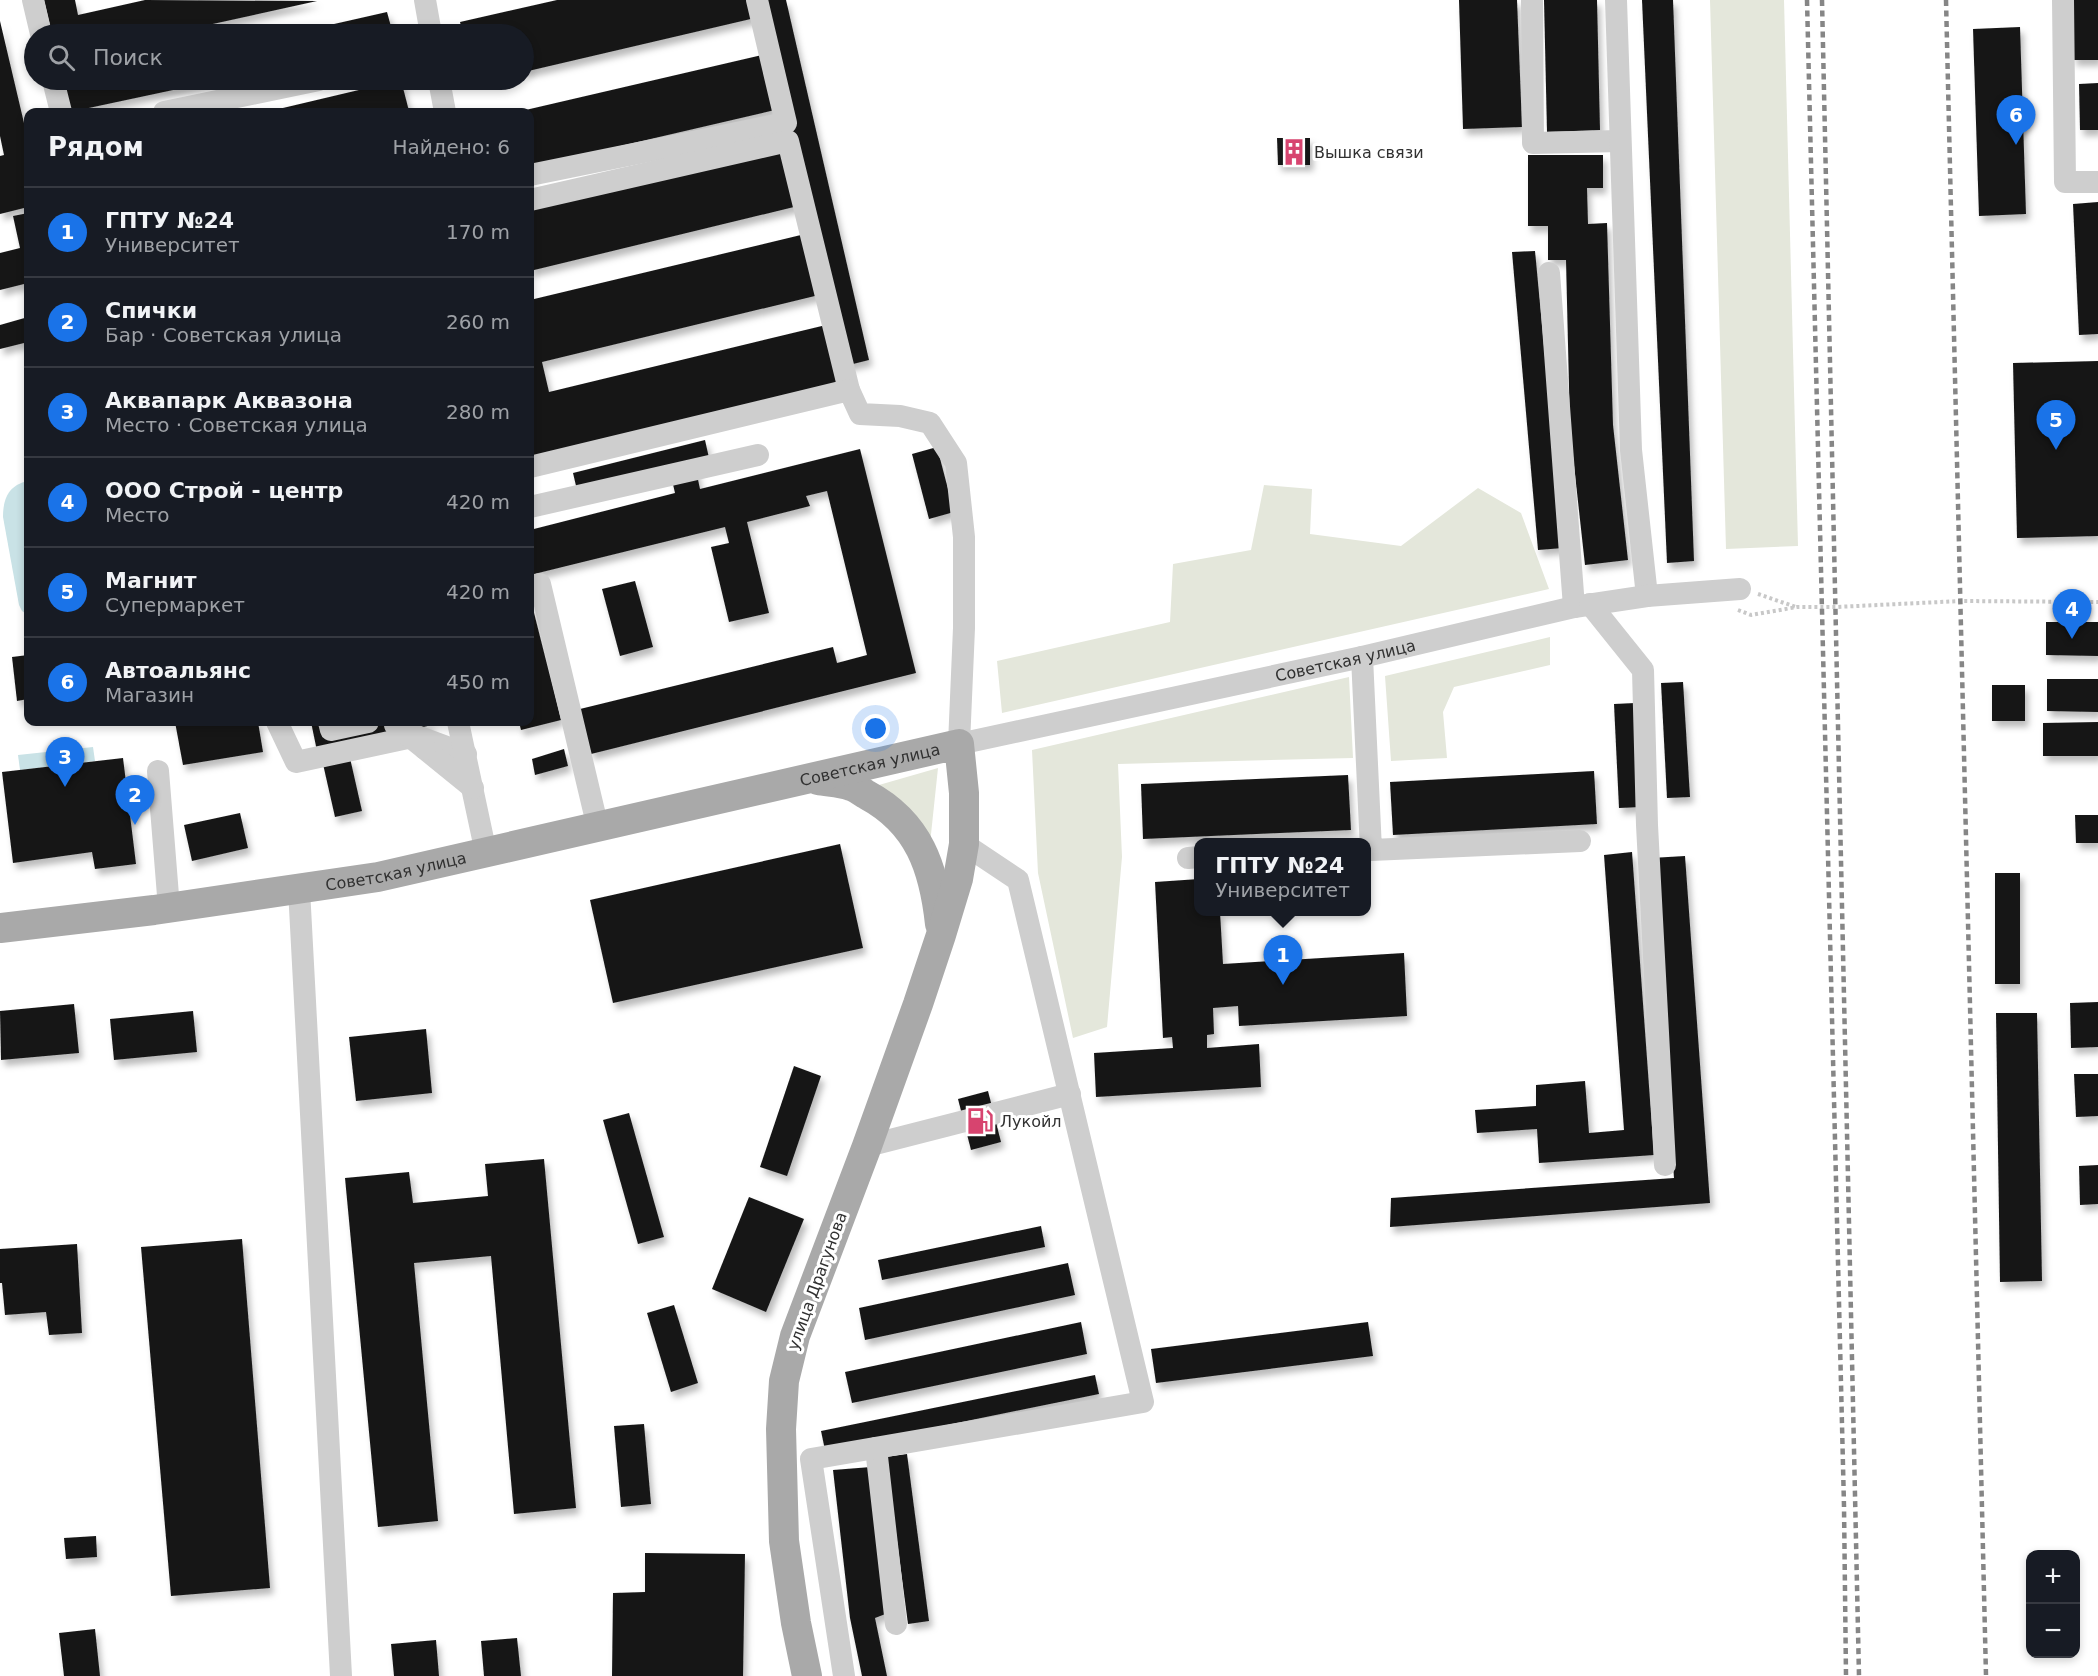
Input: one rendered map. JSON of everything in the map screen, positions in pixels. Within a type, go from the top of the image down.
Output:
[{"type":"main road","name":"Советская улица","points":[[0,928],[161,909],[378,877],[959,744]]},
{"type":"main road","name":"улица Драгунова","points":[[807,1676],[796,1623],[784,1541],[781,1429],[784,1381],[795,1336],[867,1146],[941,935],[958,879],[964,844],[964,793],[959,744]]},
{"type":"main road","points":[[811,779],[850,786],[880,802],[906,825],[927,860],[936,892],[941,935]]},
{"type":"street","points":[[33,0],[39,24]]},
{"type":"street","points":[[425,0],[429,24]]},
{"type":"street","points":[[534,175],[786,123],[757,0]]},
{"type":"street","points":[[1532,0],[1533,142],[1620,141]]},
{"type":"street","points":[[1616,0],[1631,450],[1647,596]]},
{"type":"street","points":[[2062,0],[2065,182],[2098,182]]},
{"type":"street","points":[[55,90],[60,108]]},
{"type":"street","points":[[184,108],[271,90]]},
{"type":"street","points":[[442,90],[444,108]]},
{"type":"street","points":[[534,199],[788,141],[849,390],[860,414],[900,416],[930,423],[956,463],[964,537],[964,628],[959,744]]},
{"type":"street","points":[[1549,273],[1582,606],[1643,670],[1647,825],[1665,1165]]},
{"type":"street","points":[[534,466],[849,390]]},
{"type":"street","points":[[534,506],[758,455]]},
{"type":"street","points":[[540,584],[598,828]]},
{"type":"street","name":"Советская улица","points":[[959,744],[1362,657],[1582,606],[1647,596],[1736,598]]},
{"type":"street","points":[[1362,657],[1369,838]]},
{"type":"street","points":[[279,726],[296,762],[417,736],[466,754]]},
{"type":"street","points":[[330,726],[331,730],[350,726]]},
{"type":"street","points":[[397,726],[473,788]]},
{"type":"street","points":[[459,726],[486,854]]},
{"type":"street","points":[[158,771],[161,909]]},
{"type":"street","points":[[1371,850],[1580,842]]},
{"type":"street","points":[[844,1676],[811,1459],[1143,1402],[1018,880],[964,844]]},
{"type":"street","points":[[299,889],[341,1676]]},
{"type":"street","points":[[867,1146],[1070,1094]]},
{"type":"street","points":[[876,1448],[896,1624]]},
{"type":"path","points":[[1736,598],[1750,615],[1797,607]]},
{"type":"path","points":[[1736,598],[1797,607],[1961,601],[2098,602]]},
{"type":"shaded area","points":[[1710,0],[1784,0],[1798,546],[1726,549]]},
{"type":"shaded area","points":[[1264,485],[1312,489],[1310,534],[1401,546],[1478,488],[1521,513],[1549,589],[1002,713],[997,661],[1170,622],[1173,564],[1251,550]]},
{"type":"shaded area","points":[[1550,637],[1550,665],[1454,687],[1443,712],[1447,758],[1391,761],[1385,676]]},
{"type":"shaded area","points":[[1349,677],[1353,758],[1118,764],[1122,857],[1107,1027],[1073,1038],[1038,873],[1032,750]]},
{"type":"shaded area","points":[[938,768],[929,853],[872,787]]},
{"type":"water","points":[[24,482],[24,612],[19,605],[3,517],[8,493]]},
{"type":"water","points":[[93,747],[95,761],[20,770],[18,755]]},
{"type":"building","points":[[44,0],[75,0],[78,15],[145,0],[317,1],[212,24],[50,24]]},
{"type":"building","points":[[557,0],[751,0],[755,18],[534,70],[534,24],[460,24],[460,22]]},
{"type":"building","points":[[761,0],[786,0],[869,360],[845,366]]},
{"type":"building","points":[[1459,0],[1517,0],[1522,127],[1463,129]]},
{"type":"building","points":[[1544,0],[1597,0],[1600,130],[1547,132]]},
{"type":"building","points":[[1642,0],[1673,0],[1694,561],[1667,563]]},
{"type":"building","points":[[2072,0],[2098,0],[2098,60],[2073,60]]},
{"type":"building","points":[[387,12],[390,24],[334,24]]},
{"type":"building","points":[[0,21],[24,123],[24,208],[0,214],[0,156],[4,155],[0,136]]},
{"type":"building","points":[[2020,27],[2026,214],[1979,216],[1973,29]]},
{"type":"building","points":[[762,55],[775,110],[534,166],[534,108]]},
{"type":"building","points":[[2098,83],[2098,130],[2080,130],[2079,84]]},
{"type":"building","points":[[64,90],[173,90],[89,108],[69,108]]},
{"type":"building","points":[[359,90],[404,90],[408,108],[283,108]]},
{"type":"building","name":"Вышка связи","points":[[1277,138],[1310,138],[1310,165],[1278,165]]},
{"type":"building","points":[[784,146],[798,206],[534,270],[534,206]]},
{"type":"building","points":[[1528,155],[1603,155],[1603,188],[1587,188],[1588,224],[1607,223],[1613,425],[1628,560],[1585,565],[1570,429],[1566,260],[1548,260],[1548,226],[1528,226]]},
{"type":"building","points":[[2098,202],[2098,334],[2079,335],[2073,204]]},
{"type":"building","points":[[24,214],[24,284],[0,290],[0,253],[20,248],[13,216]]},
{"type":"building","points":[[805,234],[819,295],[542,362],[549,392],[826,325],[841,384],[534,458],[534,299]]},
{"type":"building","points":[[1535,251],[1563,548],[1538,550],[1512,252]]},
{"type":"building","points":[[24,318],[24,343],[0,349],[0,325]]},
{"type":"building","points":[[2098,361],[2098,536],[2017,538],[2013,363]]},
{"type":"building","points":[[705,440],[709,458],[694,461],[700,489],[860,449],[916,673],[591,754],[580,709],[833,647],[837,663],[867,655],[827,491],[806,496],[810,506],[747,522],[769,613],[729,622],[711,547],[729,543],[725,527],[534,574],[534,529],[675,493],[669,467],[577,490],[573,473]]},
{"type":"building","points":[[937,447],[954,512],[929,519],[912,454]]},
{"type":"building","points":[[635,581],[653,647],[620,656],[602,589]]},
{"type":"building","points":[[534,613],[561,720],[521,730],[520,726],[534,726]]},
{"type":"building","points":[[2046,622],[2098,622],[2098,656],[2046,655]]},
{"type":"building","points":[[24,656],[24,700],[17,701],[12,657]]},
{"type":"building","points":[[2047,679],[2098,679],[2098,712],[2047,711]]},
{"type":"building","points":[[1683,682],[1690,797],[1667,798],[1661,683]]},
{"type":"building","points":[[1992,685],[2025,685],[2025,721],[1992,721]]},
{"type":"building","points":[[1635,703],[1641,807],[1619,808],[1614,704]]},
{"type":"building","points":[[2098,722],[2098,756],[2043,756],[2043,723]]},
{"type":"building","points":[[176,726],[259,726],[263,752],[183,765]]},
{"type":"building","points":[[312,726],[428,726],[317,751]]},
{"type":"building","points":[[564,749],[568,766],[535,775],[532,759]]},
{"type":"building","points":[[123,758],[136,864],[95,869],[92,852],[13,863],[2,772]]},
{"type":"building","points":[[350,758],[362,811],[335,817],[323,764]]},
{"type":"building","points":[[1594,771],[1597,824],[1393,835],[1390,782]]},
{"type":"building","points":[[1348,775],[1351,830],[1143,839],[1141,784]]},
{"type":"building","points":[[240,813],[248,848],[192,861],[184,825]]},
{"type":"building","points":[[2075,815],[2098,815],[2098,843],[2076,843]]},
{"type":"building","points":[[840,844],[863,948],[613,1003],[590,900]]},
{"type":"building","points":[[1632,852],[1654,1155],[1539,1163],[1537,1129],[1477,1133],[1475,1110],[1536,1106],[1536,1085],[1585,1081],[1589,1133],[1624,1130],[1604,855]]},
{"type":"building","points":[[1685,856],[1710,1203],[1390,1227],[1391,1198],[1674,1178],[1651,858]]},
{"type":"building","points":[[1995,873],[2020,873],[2020,984],[1995,984]]},
{"type":"building","points":[[1194,879],[1194,916],[1220,916],[1223,964],[1404,953],[1407,1016],[1239,1026],[1238,1006],[1213,1008],[1214,1034],[1207,1035],[1207,1048],[1259,1044],[1261,1087],[1096,1097],[1094,1053],[1173,1048],[1172,1037],[1163,1038],[1155,882]]},
{"type":"building","points":[[2098,1002],[2098,1047],[2071,1048],[2070,1003]]},
{"type":"building","points":[[74,1004],[79,1053],[1,1060],[0,1011]]},
{"type":"building","points":[[193,1011],[197,1052],[114,1060],[110,1019]]},
{"type":"building","points":[[1996,1013],[2037,1013],[2042,1281],[2000,1282]]},
{"type":"building","points":[[426,1029],[432,1093],[356,1101],[349,1037]]},
{"type":"building","points":[[794,1066],[821,1076],[787,1176],[760,1167]]},
{"type":"building","points":[[2074,1074],[2098,1074],[2098,1116],[2076,1117]]},
{"type":"building","name":"Лукойл","points":[[988,1091],[1001,1142],[971,1150],[958,1099]]},
{"type":"building","points":[[629,1113],[664,1237],[638,1244],[603,1120]]},
{"type":"building","points":[[544,1159],[576,1508],[514,1514],[491,1256],[414,1263],[438,1521],[378,1527],[345,1178],[409,1172],[413,1203],[488,1196],[485,1164]]},
{"type":"building","points":[[2098,1165],[2098,1204],[2080,1205],[2079,1166]]},
{"type":"building","points":[[749,1197],[804,1219],[766,1312],[712,1289]]},
{"type":"building","points":[[1041,1226],[1045,1247],[882,1280],[878,1260]]},
{"type":"building","points":[[242,1239],[270,1588],[171,1596],[141,1247]]},
{"type":"building","points":[[77,1244],[82,1333],[49,1335],[46,1312],[5,1315],[2,1283],[0,1283],[0,1249]]},
{"type":"building","points":[[1068,1263],[1075,1295],[865,1340],[859,1308]]},
{"type":"building","points":[[674,1305],[698,1383],[671,1392],[647,1313]]},
{"type":"building","points":[[1081,1322],[1087,1354],[852,1403],[845,1372]]},
{"type":"building","points":[[1368,1322],[1373,1356],[1156,1383],[1151,1349]]},
{"type":"building","points":[[1095,1375],[1099,1394],[825,1450],[821,1431]]},
{"type":"building","points":[[644,1424],[651,1504],[621,1507],[614,1426]]},
{"type":"building","points":[[907,1454],[929,1621],[908,1624],[886,1457]]},
{"type":"building","points":[[871,1467],[888,1613],[875,1618],[887,1676],[862,1676],[850,1618],[833,1470]]},
{"type":"building","points":[[96,1536],[97,1557],[66,1559],[64,1538]]},
{"type":"building","points":[[645,1553],[745,1554],[743,1676],[612,1676],[613,1593],[645,1592]]},
{"type":"building","points":[[95,1629],[100,1676],[64,1676],[59,1633]]},
{"type":"building","points":[[517,1638],[521,1676],[484,1676],[481,1641]]},
{"type":"building","points":[[436,1640],[439,1676],[394,1676],[391,1644]]},
{"type":"railway","points":[[1807,0],[1844,1506],[1846,1676]]},
{"type":"railway","points":[[1822,0],[1859,1676]]},
{"type":"railway","points":[[1946,0],[1986,1676]]},
{"type":"place","name":"Автоальянс","points":[[2016,145]]},
{"type":"place","name":"Вышка связи","points":[[1294,152]]},
{"type":"place","name":"Магнит","points":[[2056,450]]},
{"type":"place","name":"ООО Строй - центр","points":[[2072,639]]},
{"type":"place","name":"Аквапарк Аквазона","points":[[65,787]]},
{"type":"place","name":"Спички","points":[[135,825]]},
{"type":"place","name":"ГПТУ №24","points":[[1283,985]]},
{"type":"place","name":"Лукойл","points":[[980,1121]]}]
